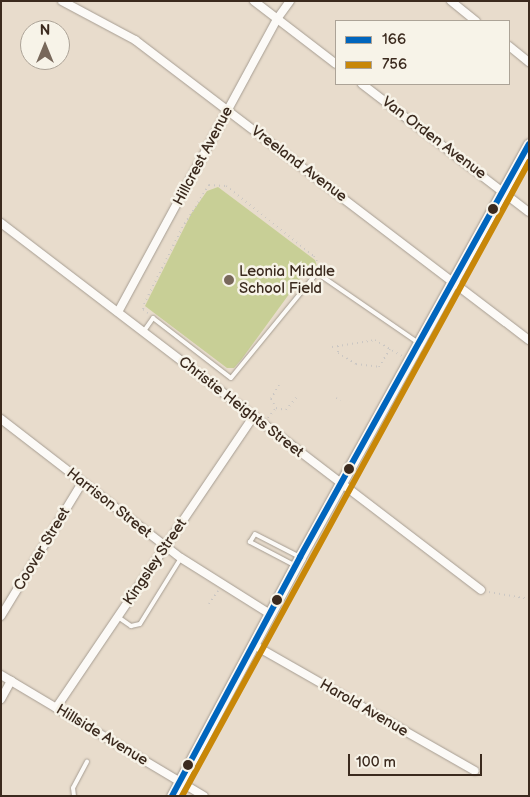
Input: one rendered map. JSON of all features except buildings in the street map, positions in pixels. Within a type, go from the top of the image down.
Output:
[{"type":"street","name":"Vreeland Avenue","points":[[62,1],[136,40],[529,340]]},
{"type":"street","points":[[254,1],[335,63]]},
{"type":"street","name":"Hillcrest Avenue","points":[[118,312],[277,19],[290,1]]},
{"type":"street","points":[[451,1],[475,20]]},
{"type":"street","points":[[510,47],[529,62]]},
{"type":"street","name":"Van Orden Avenue","points":[[363,85],[529,212]]},
{"type":"street","points":[[172,796],[297,562],[454,283],[529,144]]},
{"type":"street","name":"Christie Heights Street","points":[[1,223],[254,416],[340,485],[481,590]]},
{"type":"street","name":"Kingsley Street","points":[[56,708],[254,416]]},
{"type":"street","name":"Harrison Street","points":[[1,419],[181,558],[270,614]]},
{"type":"street","name":"Coover Street","points":[[1,616],[82,483]]},
{"type":"street","name":"Harold Avenue","points":[[254,645],[475,770]]},
{"type":"street","name":"Hillside Avenue","points":[[1,675],[204,796]]},
{"type":"street","points":[[1,698],[11,681]]},
{"type":"lane","points":[[144,331],[153,318],[231,378],[312,276],[321,274],[419,344]]},
{"type":"lane","points":[[255,534],[297,562],[250,542],[255,534]]},
{"type":"lane","points":[[117,617],[131,626],[140,624],[181,558]]},
{"type":"lane","points":[[74,796],[73,788],[87,762]]},
{"type":"path","points":[[153,318],[143,309],[144,304],[182,228],[209,185],[226,186],[319,260],[321,274]]},
{"type":"path","points":[[332,347],[375,340],[410,361]]},
{"type":"path","points":[[338,346],[338,353],[356,364],[379,367],[390,349]]},
{"type":"path","points":[[279,385],[271,399],[276,408],[286,410],[296,398]]},
{"type":"path","points":[[336,398],[340,400]]},
{"type":"path","points":[[264,425],[276,408]]},
{"type":"path","points":[[209,604],[222,585]]},
{"type":"path","points":[[481,590],[529,599]]},
{"type":"green space","name":"Leonia Middle School Field","points":[[218,187],[315,260],[317,266],[303,275],[234,368],[227,368],[145,306],[191,214],[207,191]]},
{"type":"transit line","name":"166","points":[[172,796],[300,557],[529,144]]},
{"type":"transit line","name":"756","points":[[182,796],[529,162]]},
{"type":"place","name":"Leonia Middle School Field","points":[[229,280]]}]
